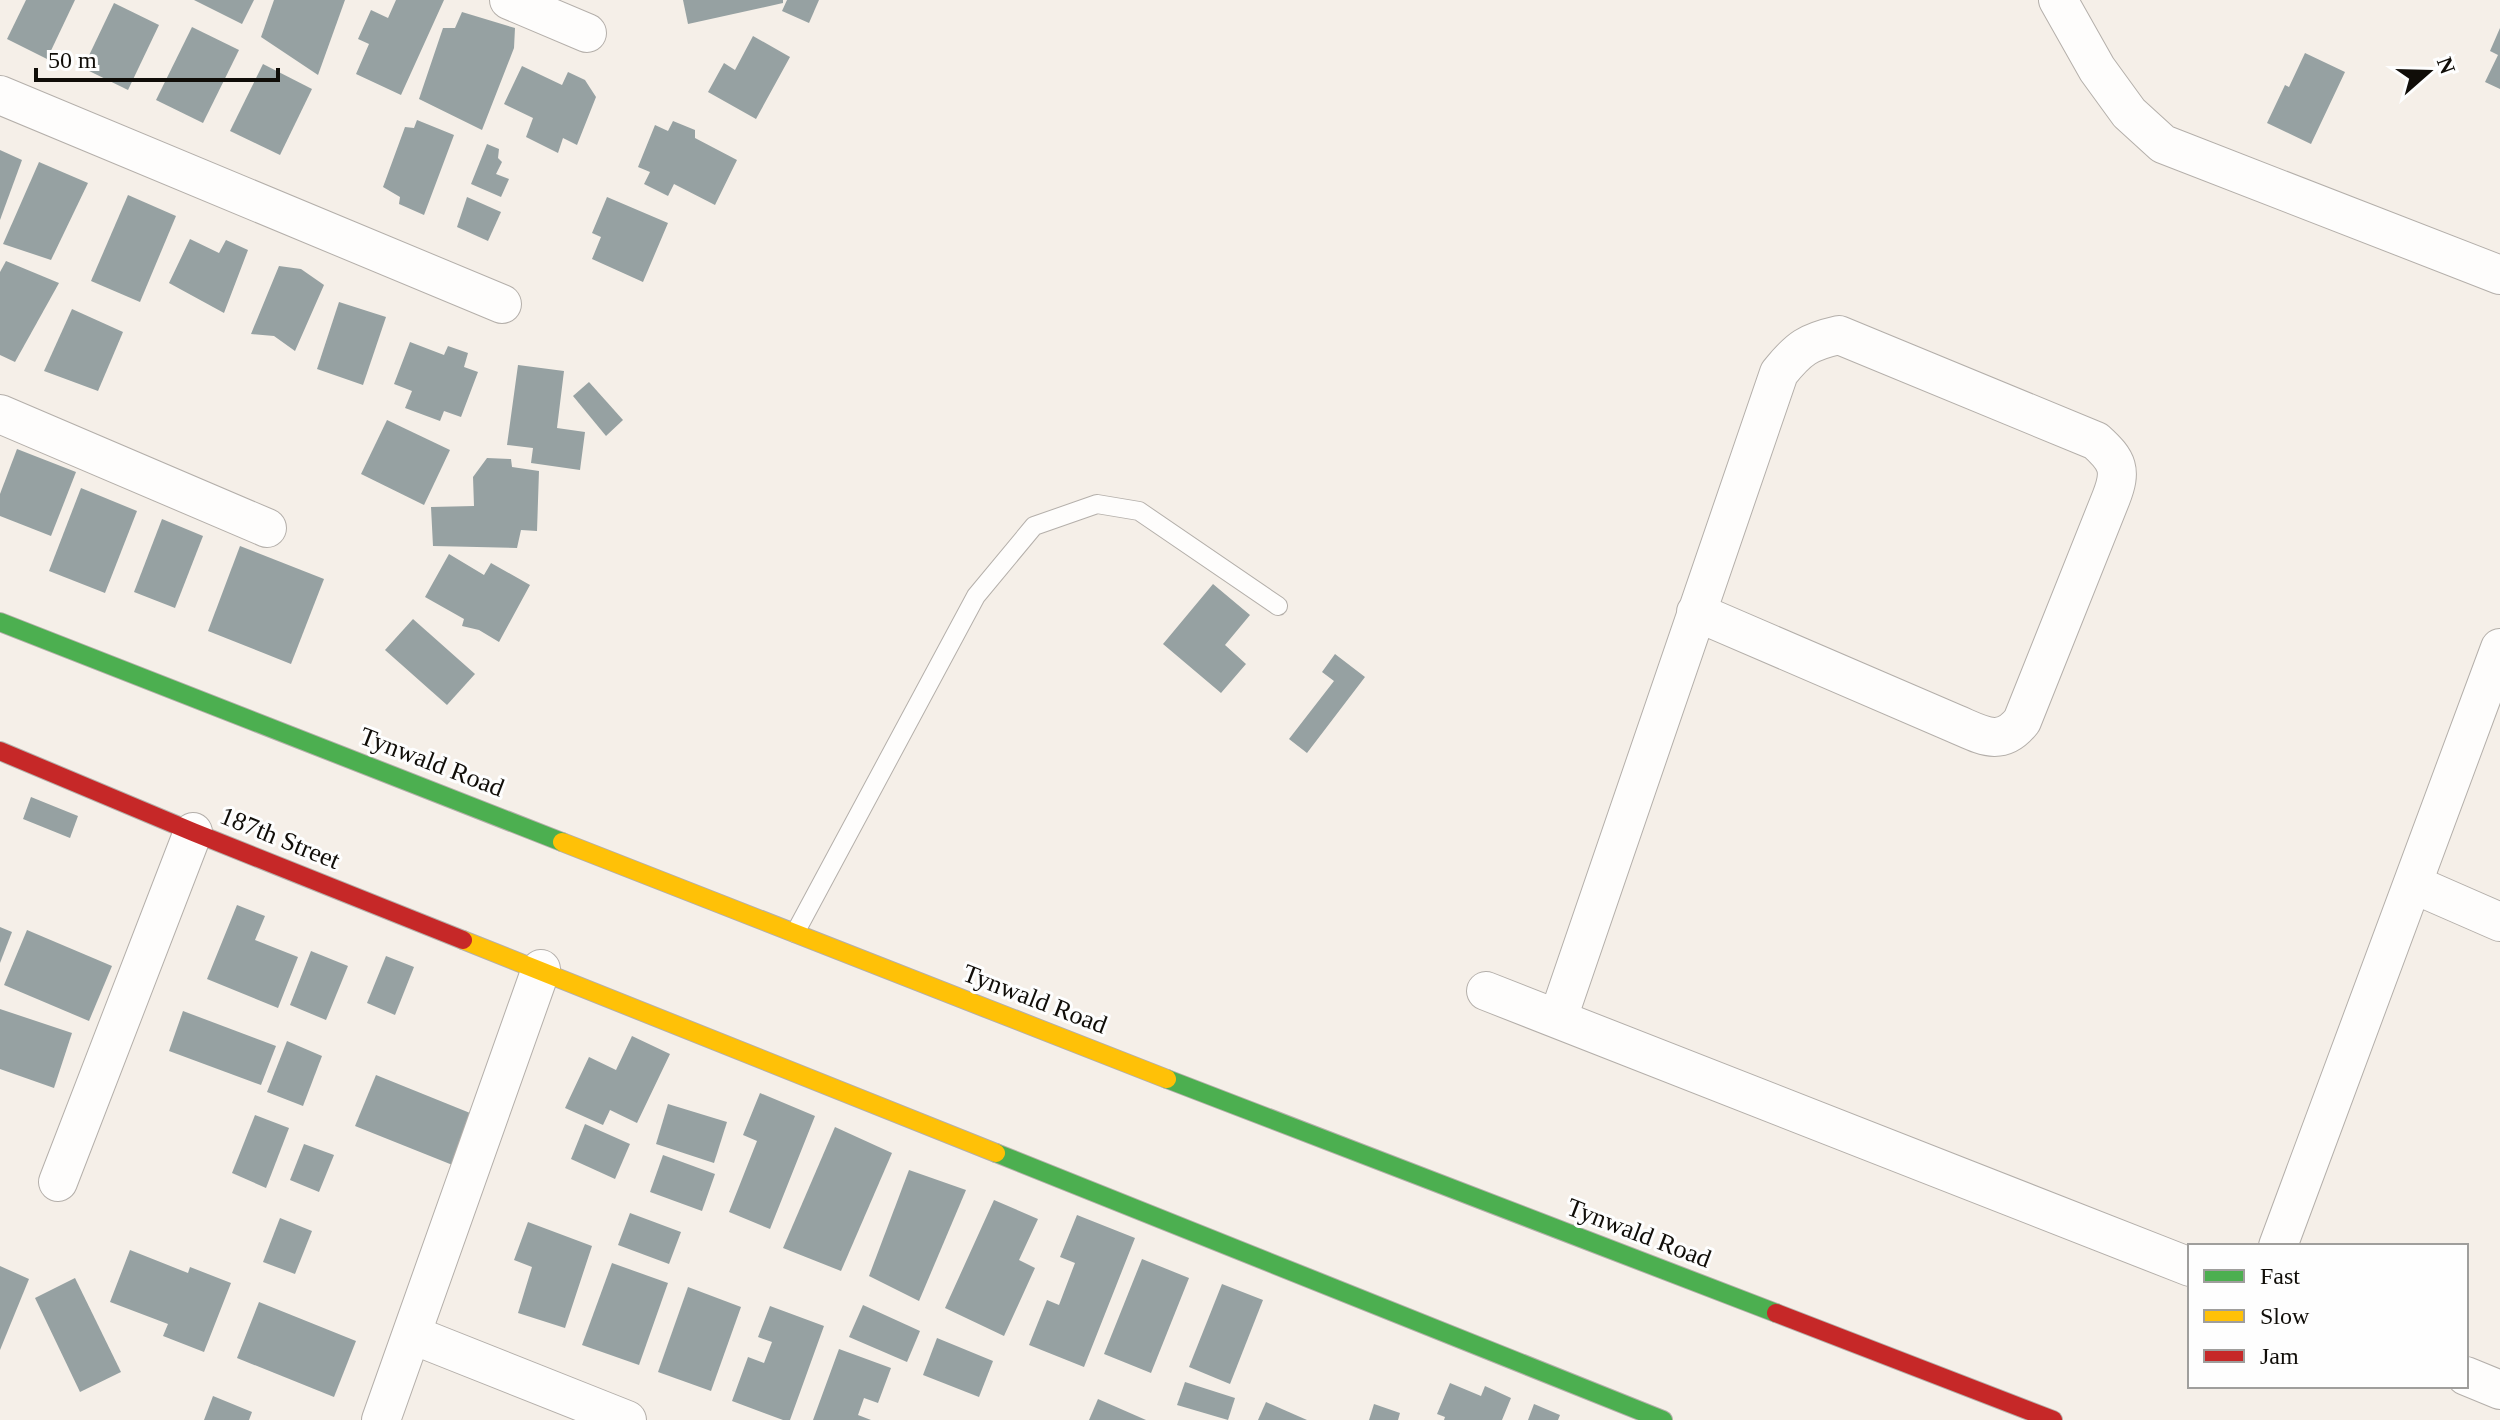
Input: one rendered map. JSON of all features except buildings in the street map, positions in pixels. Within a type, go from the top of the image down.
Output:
[{"type":"main road","name":"Tynwald Road","points":[[0,622],[2053,1420]]},
{"type":"main road","name":"187th Street","points":[[0,751],[193,832],[1663,1420]]},
{"type":"street","points":[[509,0],[587,33]]},
{"type":"street","points":[[2058,0],[2097,69],[2129,113],[2163,144],[2500,275]]},
{"type":"street","points":[[0,95],[502,304]]},
{"type":"street","points":[[1558,1018],[1696,612],[1779,373],[1798,349],[1839,335],[2096,441],[2112,456],[2117,468],[2118,481],[2022,721],[2014,731],[1999,738],[1988,738],[1696,612]]},
{"type":"street","points":[[0,414],[267,528]]},
{"type":"street","points":[[2279,1244],[2500,648]]},
{"type":"street","points":[[58,1182],[193,832]]},
{"type":"street","points":[[2413,884],[2500,922]]},
{"type":"street","points":[[381,1420],[541,969]]},
{"type":"street","points":[[1486,991],[2188,1266]]},
{"type":"street","points":[[413,1335],[627,1420]]},
{"type":"street","points":[[2468,1377],[2500,1390]]},
{"type":"lane","points":[[795,933],[976,596],[1034,526],[1097,504],[1139,511],[1278,606]]},
{"type":"traffic: fast","points":[[0,622],[562,842]]},
{"type":"traffic: fast","points":[[1167,1079],[1776,1313]]},
{"type":"traffic: fast","points":[[996,1153],[1663,1420]]},
{"type":"traffic: slow","points":[[562,842],[1167,1079]]},
{"type":"traffic: slow","points":[[463,940],[996,1153]]},
{"type":"traffic: jam","points":[[0,751],[463,940]]},
{"type":"traffic: jam","points":[[1776,1313],[2053,1420]]}]
